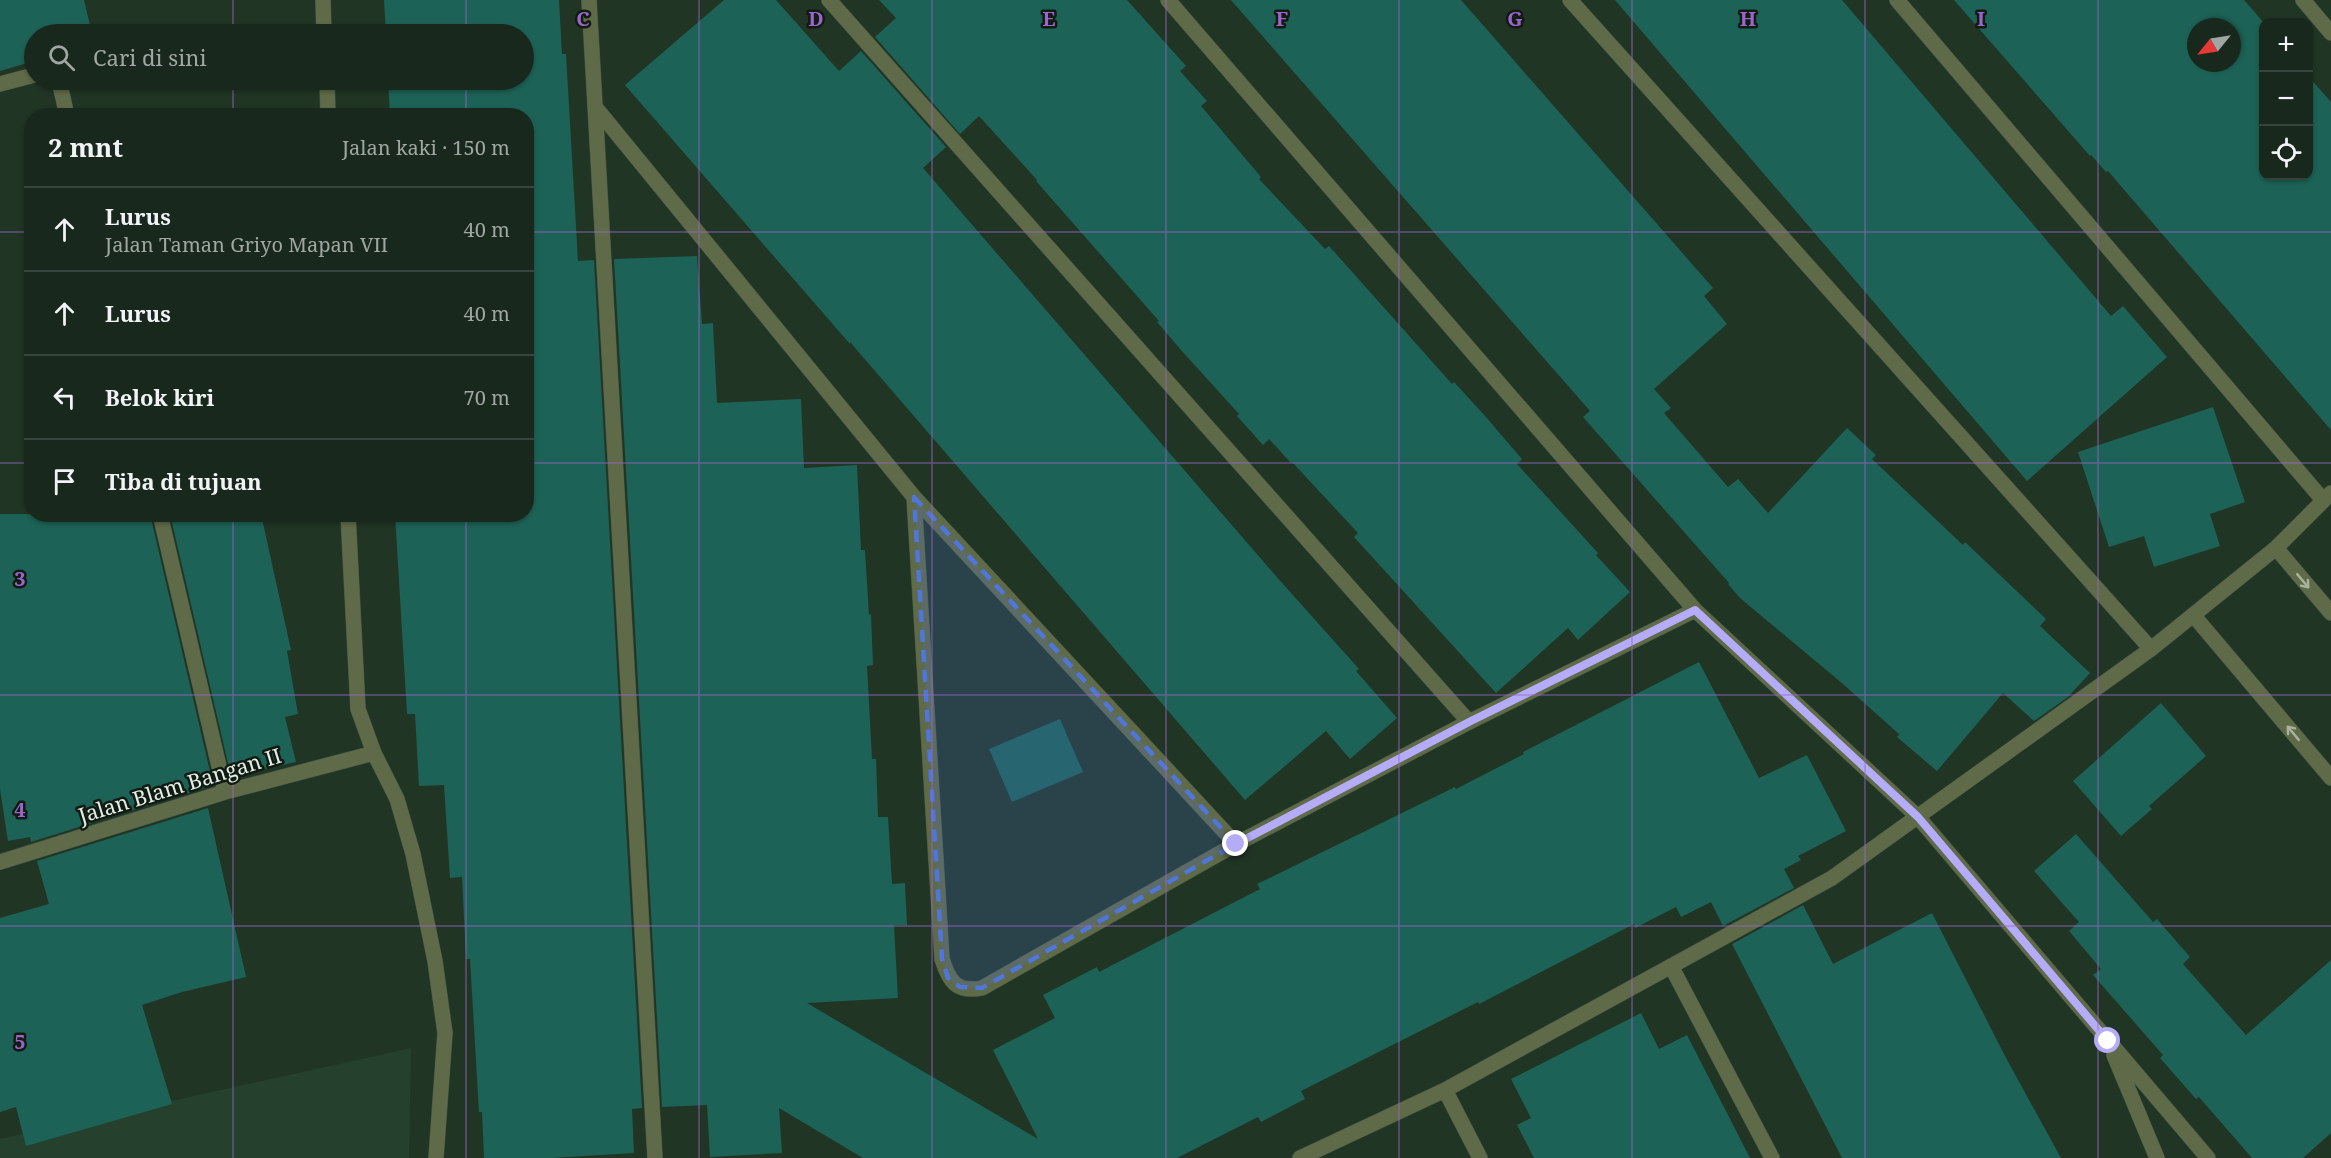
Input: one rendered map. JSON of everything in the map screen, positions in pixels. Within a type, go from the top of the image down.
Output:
[{"type":"street","points":[[322,0],[323,24]]},
{"type":"street","points":[[589,0],[655,1158]]},
{"type":"street","points":[[829,0],[1469,722]]},
{"type":"street","points":[[1168,0],[1695,610],[1918,817],[2208,1158]]},
{"type":"street","points":[[1570,0],[2151,649]]},
{"type":"street","points":[[1300,1158],[1445,1090],[1832,878],[2194,616],[2276,548],[2327,496],[1897,0]]},
{"type":"street","points":[[2303,0],[2331,33]]},
{"type":"street","points":[[0,84],[24,78]]},
{"type":"street","points":[[61,90],[65,108]]},
{"type":"street","points":[[327,90],[328,108]]},
{"type":"street","points":[[596,108],[914,497],[1236,844]]},
{"type":"street","points":[[914,497],[942,959],[948,978],[960,987],[971,990],[982,988],[1236,844],[1469,722],[1695,610]]},
{"type":"street","points":[[162,522],[225,792]]},
{"type":"street","points":[[348,522],[358,710],[374,753],[397,798],[413,854],[435,961],[445,1033],[436,1158]]},
{"type":"street","points":[[2276,548],[2331,613]]},
{"type":"street","points":[[2194,616],[2331,778]]},
{"type":"street","name":"Jalan Blam Bangan II","points":[[0,862],[225,792],[374,753]]},
{"type":"street","points":[[1671,966],[1772,1158]]},
{"type":"street","points":[[2108,1041],[2157,1158]]},
{"type":"street","points":[[1445,1090],[1480,1158]]},
{"type":"highlighted area","points":[[914,497],[1236,844],[982,988],[960,987],[948,978],[942,959]]},
{"type":"shaded area","points":[[411,1048],[409,1158],[0,1158],[0,1139]]},
{"type":"building","points":[[0,0],[84,0],[90,24],[24,24],[24,64],[0,71]]},
{"type":"building","points":[[384,0],[559,0],[562,54],[566,54],[578,261],[594,260],[642,1108],[632,1109],[634,1153],[551,1158],[484,1158],[470,959],[466,959],[462,877],[450,878],[444,785],[419,786],[415,714],[407,714],[395,522],[534,522],[534,108],[390,108],[389,90],[534,90],[534,24],[385,24]]},
{"type":"building","points":[[724,0],[776,0],[839,71],[861,51],[946,147],[923,168],[1359,669],[1356,671],[1397,718],[1350,759],[1326,731],[1245,800],[625,85]]},
{"type":"building","points":[[879,0],[1127,0],[1186,66],[1180,71],[1207,101],[1201,106],[1261,177],[1259,179],[1325,249],[1329,246],[1452,384],[1454,382],[1485,416],[1522,459],[1517,464],[1598,553],[1596,555],[1630,592],[1578,640],[1568,628],[1496,693],[1354,537],[1358,533],[1292,462],[1269,439],[1263,445],[1237,416],[1239,414],[979,116],[960,134],[875,37],[896,18]]},
{"type":"building","points":[[1231,0],[1461,0],[1713,288],[1704,296],[1727,324],[1654,389],[1671,408],[1664,413],[1728,487],[1738,479],[1768,513],[1847,428],[1876,455],[1872,459],[1963,545],[1965,542],[2046,619],[2040,626],[2090,673],[2068,697],[2034,721],[2003,693],[1937,771],[1897,737],[1899,734],[1843,684],[1740,598],[1583,417],[1590,411]]},
{"type":"building","points":[[1615,0],[1842,0],[2111,316],[2123,306],[2167,357],[2027,481]]},
{"type":"building","points":[[1954,0],[2244,0],[2260,18],[2259,180],[2313,180],[2313,82],[2331,102],[2331,430],[2108,171],[2106,172]]},
{"type":"building","points":[[697,256],[702,324],[713,323],[717,403],[801,399],[804,468],[857,465],[861,550],[865,550],[869,615],[871,614],[873,665],[867,666],[872,759],[876,759],[878,817],[888,817],[892,884],[905,883],[907,925],[894,925],[898,998],[807,1003],[1038,1139],[993,1050],[1055,1018],[1043,995],[1097,967],[1099,972],[1260,889],[1257,884],[1455,787],[1456,789],[1699,662],[1759,778],[1807,755],[1846,831],[1798,856],[1801,860],[1784,869],[1794,888],[1723,926],[1711,902],[1681,917],[1676,907],[1635,928],[1634,924],[1479,1004],[1478,1002],[1301,1091],[1305,1099],[1261,1122],[1258,1117],[1177,1158],[863,1158],[779,1108],[782,1153],[710,1157],[707,1105],[662,1107],[614,259]]},
{"type":"building","points":[[2213,407],[2245,502],[2210,514],[2220,546],[2154,567],[2144,536],[2109,547],[2078,452]]},
{"type":"building","points":[[0,514],[24,514],[24,522],[152,522],[212,780],[202,782],[204,788],[31,842],[30,837],[8,841],[0,789]]},
{"type":"building","points":[[172,522],[263,522],[291,650],[287,651],[298,714],[285,717],[296,762],[231,776]]},
{"type":"building","points":[[2161,703],[2206,756],[2149,806],[2152,809],[2121,836],[2073,781]]},
{"type":"building","points":[[1060,719],[1083,772],[1012,802],[989,749]]},
{"type":"building","points":[[208,808],[246,977],[182,992],[142,1005],[172,1104],[26,1146],[16,1107],[0,1112],[0,918],[49,904],[37,861]]},
{"type":"building","points":[[2076,834],[2153,922],[2157,919],[2190,957],[2183,964],[2246,1035],[2331,960],[2331,1133],[2303,1158],[2252,1158],[2199,1097],[2196,1099],[2160,1058],[2163,1055],[2093,975],[2101,969],[2069,931],[2079,922],[2034,871]]},
{"type":"building","points":[[1803,905],[1833,964],[1932,913],[2006,1058],[2061,1158],[1842,1158],[1732,944]]},
{"type":"building","points":[[1641,1013],[1659,1049],[1687,1035],[1750,1158],[1534,1158],[1517,1125],[1531,1118],[1511,1079]]},
{"type":"route","points":[[1236,844],[1469,722],[1695,610],[1918,817],[2108,1041]]}]
